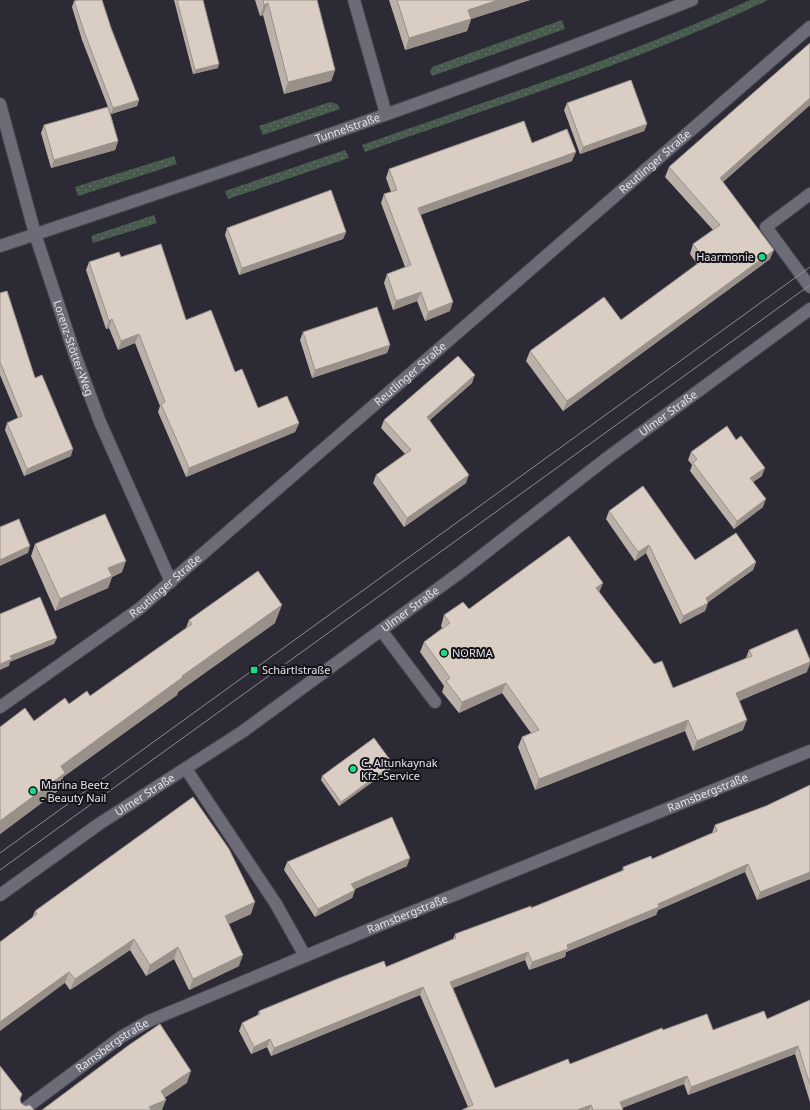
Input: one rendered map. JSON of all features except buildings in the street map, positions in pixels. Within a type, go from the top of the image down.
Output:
[{"type":"street","points":[[354,0],[386,114]]},
{"type":"street","name":"Tunnelstraße","points":[[0,246],[256,160],[386,114],[595,38],[692,0]]},
{"type":"street","name":"Reutlinger Straße","points":[[0,707],[139,609],[810,27]]},
{"type":"street","name":"Lorenz-Stötter-Weg","points":[[0,104],[35,234],[89,392],[171,582]]},
{"type":"street","points":[[810,194],[766,227],[810,286]]},
{"type":"street","name":"Ulmer Straße","points":[[0,895],[99,824],[242,732],[462,572],[607,458],[810,309]]},
{"type":"street","points":[[381,630],[435,702]]},
{"type":"street","name":"Ramsbergstraße","points":[[23,1110],[121,1037],[149,1021],[810,751]]},
{"type":"street","points":[[186,769],[276,904],[305,956]]},
{"type":"green space","points":[[750,0],[768,0],[670,43],[619,63],[365,152],[362,145],[607,59],[703,21]]},
{"type":"green space","points":[[562,20],[565,29],[432,76],[430,72],[432,67]]},
{"type":"green space","points":[[330,102],[337,104],[340,109],[263,135],[259,126]]},
{"type":"green space","points":[[345,150],[349,158],[228,199],[225,191]]},
{"type":"green space","points":[[174,156],[177,164],[78,196],[75,187]]},
{"type":"green space","points":[[154,215],[157,223],[93,243],[91,236]]},
{"type":"tram line","points":[[0,853],[810,267]]},
{"type":"tram line","points":[[0,870],[810,285]]},
{"type":"place","name":"Haarmonie","points":[[762,257]]},
{"type":"place","name":"NORMA","points":[[444,653]]},
{"type":"place","name":"Schärtlstraße","points":[[254,670]]},
{"type":"place","name":"C. Altunkaynak Kfz.-Service","points":[[353,769]]},
{"type":"place","name":"Marina Beetz - Beauty Nail","points":[[33,791]]}]
